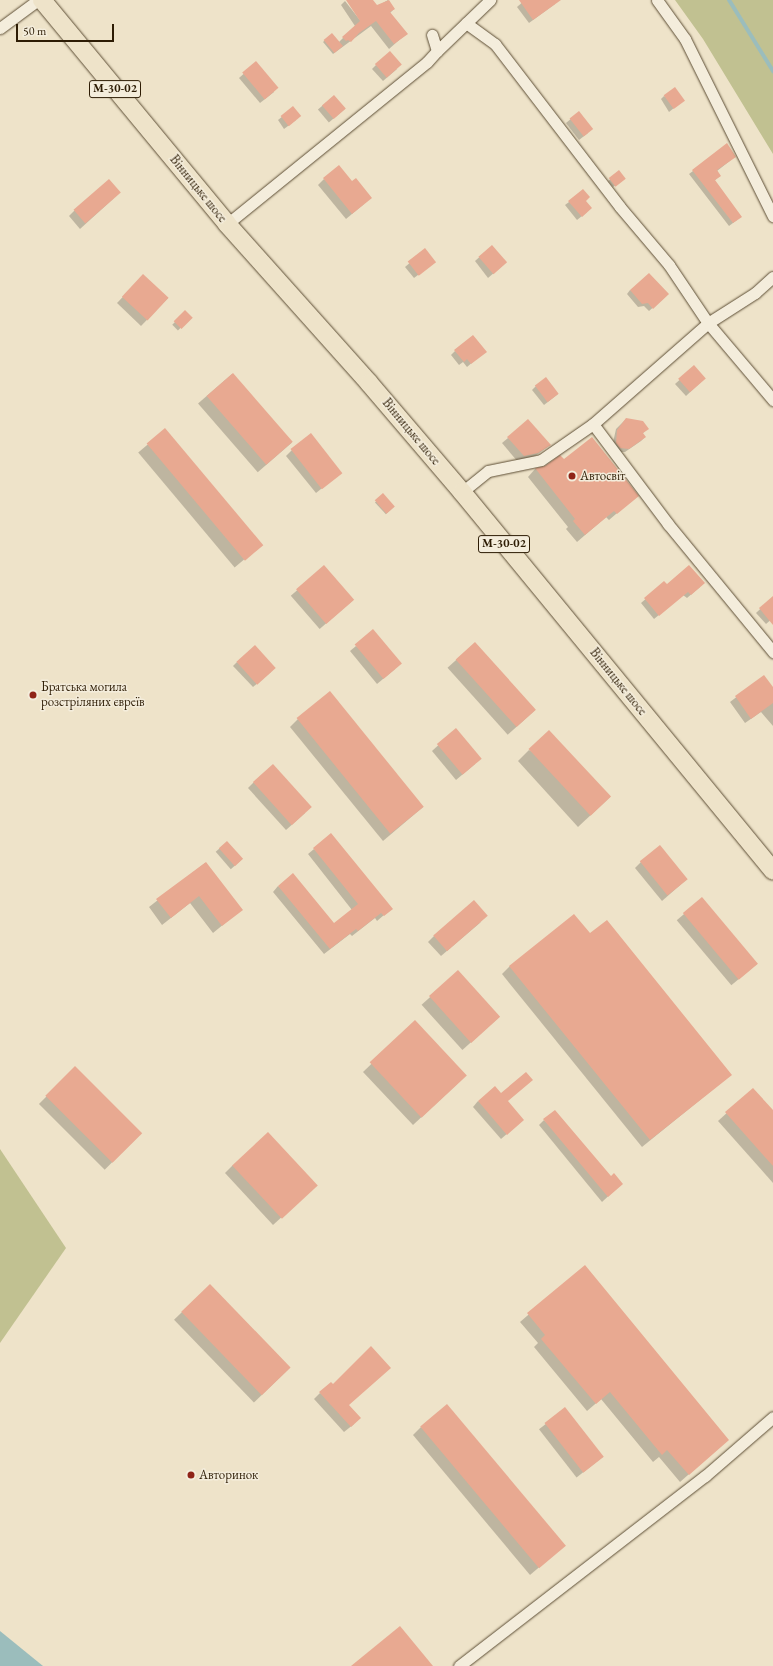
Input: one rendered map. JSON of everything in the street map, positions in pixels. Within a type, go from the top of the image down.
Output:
[{"type":"main road","name":"Вінницьке шосе","points":[[42,0],[226,224],[369,383],[462,492],[773,871]]},
{"type":"street","points":[[0,28],[38,0]]},
{"type":"street","points":[[226,224],[441,47],[490,0]]},
{"type":"street","points":[[657,0],[685,38],[773,216]]},
{"type":"street","points":[[466,23],[495,44],[620,207],[669,265],[708,323],[773,400]]},
{"type":"street","points":[[462,492],[488,471],[541,460],[593,424],[708,323],[755,293],[773,277]]},
{"type":"street","points":[[593,424],[668,524],[773,652]]},
{"type":"street","points":[[459,1666],[705,1476],[773,1417]]},
{"type":"green space","points":[[675,0],[773,0],[773,154],[703,39]]},
{"type":"green space","points":[[0,1149],[66,1248],[0,1343]]},
{"type":"water","points":[[0,1631],[43,1666],[0,1666]]},
{"type":"building","points":[[346,0],[373,0],[377,5],[389,0],[395,9],[390,12],[408,34],[394,44],[376,21],[359,33],[351,42],[348,40],[346,41],[342,37],[360,21]]},
{"type":"building","points":[[519,0],[561,0],[533,20]]},
{"type":"building","points":[[332,33],[343,46],[335,53],[324,40]]},
{"type":"building","points":[[390,51],[402,65],[387,78],[375,64]]},
{"type":"building","points":[[256,61],[278,88],[265,99],[242,73]]},
{"type":"building","points":[[675,87],[685,101],[674,109],[664,95]]},
{"type":"building","points":[[334,95],[346,109],[334,119],[322,105]]},
{"type":"building","points":[[293,106],[301,116],[289,126],[281,116]]},
{"type":"building","points":[[579,111],[593,129],[584,137],[570,118]]},
{"type":"building","points":[[727,143],[736,157],[717,170],[721,176],[715,180],[742,217],[733,223],[692,170]]},
{"type":"building","points":[[339,165],[352,181],[356,178],[372,198],[352,214],[323,178]]},
{"type":"building","points":[[619,170],[626,179],[616,187],[609,178]]},
{"type":"building","points":[[109,179],[121,193],[85,223],[74,210]]},
{"type":"building","points":[[583,189],[590,197],[586,201],[592,208],[582,217],[568,201]]},
{"type":"building","points":[[492,245],[507,262],[494,274],[478,257]]},
{"type":"building","points":[[425,248],[436,262],[419,276],[408,262]]},
{"type":"building","points":[[649,273],[669,294],[653,309],[648,303],[642,304],[630,290]]},
{"type":"building","points":[[143,274],[169,298],[147,321],[122,297]]},
{"type":"building","points":[[185,310],[193,318],[181,329],[174,321]]},
{"type":"building","points":[[473,335],[487,352],[471,364],[467,359],[464,362],[454,350]]},
{"type":"building","points":[[694,365],[706,379],[690,392],[678,379]]},
{"type":"building","points":[[233,373],[293,442],[266,465],[207,396]]},
{"type":"building","points":[[546,377],[559,394],[547,402],[535,385]]},
{"type":"building","points":[[626,418],[643,421],[649,429],[643,433],[646,437],[629,449],[620,448],[616,443],[617,430]]},
{"type":"building","points":[[528,419],[551,445],[538,453],[524,456],[507,437]]},
{"type":"building","points":[[165,428],[263,545],[245,561],[147,443]]},
{"type":"building","points":[[311,433],[342,473],[322,489],[291,449]]},
{"type":"building","points":[[592,437],[639,496],[617,514],[614,511],[585,535],[573,521],[575,519],[535,468],[545,466],[560,455],[564,459]]},
{"type":"building","points":[[383,493],[395,507],[387,514],[375,500]]},
{"type":"building","points":[[324,565],[354,600],[326,624],[296,589]]},
{"type":"building","points":[[689,565],[705,583],[691,595],[688,592],[659,616],[644,598],[664,581],[667,584]]},
{"type":"building","points":[[773,596],[773,625],[759,608]]},
{"type":"building","points":[[373,629],[402,663],[384,679],[355,644]]},
{"type":"building","points":[[475,642],[536,710],[517,727],[456,659]]},
{"type":"building","points":[[255,645],[276,668],[257,685],[236,662]]},
{"type":"building","points":[[764,675],[773,687],[773,703],[751,719],[735,696]]},
{"type":"building","points":[[330,691],[424,807],[390,834],[297,718]]},
{"type":"building","points":[[456,728],[482,759],[463,775],[437,744]]},
{"type":"building","points":[[549,730],[611,797],[591,816],[529,749]]},
{"type":"building","points":[[273,764],[312,807],[292,825],[253,782]]},
{"type":"building","points":[[331,833],[393,909],[384,916],[381,913],[358,931],[356,929],[330,949],[278,886],[293,873],[334,923],[358,904],[313,848]]},
{"type":"building","points":[[227,841],[243,859],[235,866],[219,848]]},
{"type":"building","points":[[660,845],[688,879],[667,896],[640,861]]},
{"type":"building","points":[[206,862],[243,910],[222,926],[199,896],[171,918],[156,899]]},
{"type":"building","points":[[702,897],[758,964],[739,980],[683,913]]},
{"type":"building","points":[[474,900],[488,916],[447,951],[433,935]]},
{"type":"building","points":[[574,914],[590,933],[607,920],[732,1075],[650,1140],[509,966]]},
{"type":"building","points":[[458,970],[500,1017],[471,1043],[429,996]]},
{"type":"building","points":[[415,1020],[467,1076],[421,1118],[370,1062]]},
{"type":"building","points":[[75,1066],[142,1133],[112,1163],[45,1096]]},
{"type":"building","points":[[526,1072],[533,1080],[508,1101],[524,1120],[507,1135],[478,1101],[495,1086],[501,1093]]},
{"type":"building","points":[[753,1088],[773,1110],[773,1166],[725,1112]]},
{"type":"building","points":[[555,1110],[611,1176],[614,1173],[623,1184],[608,1197],[543,1119]]},
{"type":"building","points":[[268,1132],[318,1185],[282,1219],[232,1165]]},
{"type":"building","points":[[585,1265],[729,1440],[689,1475],[667,1450],[662,1455],[610,1392],[596,1404],[541,1339],[545,1335],[527,1313]]},
{"type":"building","points":[[210,1284],[291,1367],[262,1395],[181,1312]]},
{"type":"building","points":[[371,1346],[391,1368],[349,1405],[361,1418],[351,1427],[319,1392],[331,1382],[333,1384]]},
{"type":"building","points":[[447,1404],[566,1546],[539,1568],[420,1426]]},
{"type":"building","points":[[565,1407],[604,1457],[583,1473],[545,1423]]},
{"type":"building","points":[[400,1626],[433,1666],[351,1666]]},
{"type":"waterway","points":[[729,0],[773,71]]},
{"type":"place","name":"Автосвіт","points":[[572,476]]},
{"type":"place","name":"Братська могила розстріляних євреїв","points":[[33,695]]},
{"type":"place","name":"Авторинок","points":[[191,1475]]}]
